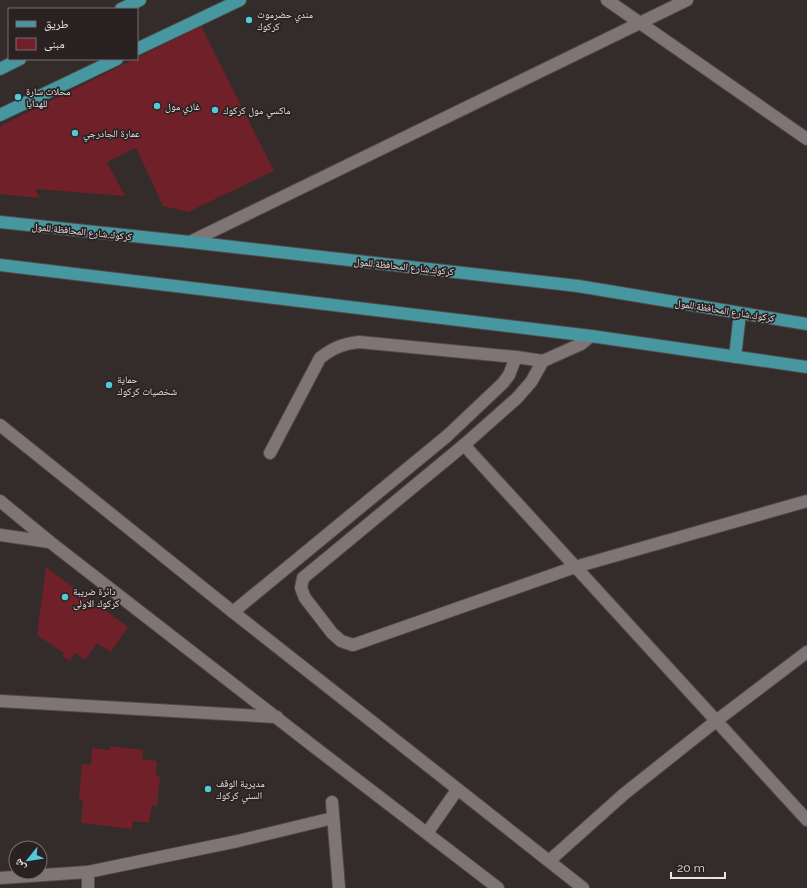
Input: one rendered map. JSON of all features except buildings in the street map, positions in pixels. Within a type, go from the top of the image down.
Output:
[{"type":"main road","points":[[124,8],[140,0]]},
{"type":"main road","points":[[138,49],[240,0]]},
{"type":"main road","points":[[0,69],[18,60]]},
{"type":"main road","points":[[0,115],[115,60]]},
{"type":"main road","name":"كركوك,شارع المحافظة,للمول","points":[[0,222],[578,286],[807,324]]},
{"type":"main road","points":[[0,266],[591,336],[807,367]]},
{"type":"main road","points":[[735,357],[740,313]]},
{"type":"street","points":[[607,0],[807,139]]},
{"type":"street","points":[[190,242],[686,0]]},
{"type":"street","points":[[270,453],[320,358],[329,351],[343,344],[359,342],[516,357],[543,361],[581,344],[591,336]]},
{"type":"street","points":[[233,612],[447,436],[503,383],[511,370],[516,357]]},
{"type":"street","points":[[543,361],[532,382],[525,390],[464,445],[303,578],[301,588],[305,598],[332,633],[342,641],[353,645],[575,567],[807,501]]},
{"type":"street","points":[[0,425],[233,612],[583,888]]},
{"type":"street","points":[[464,445],[807,820]]},
{"type":"street","points":[[0,501],[50,542],[498,888]]},
{"type":"street","points":[[0,535],[50,542]]},
{"type":"street","points":[[549,861],[624,794],[716,721],[807,652]]},
{"type":"street","points":[[0,701],[277,717]]},
{"type":"street","points":[[427,833],[458,790]]},
{"type":"street","points":[[332,802],[339,888]]},
{"type":"street","points":[[0,878],[88,872],[238,841],[333,818]]},
{"type":"street","points":[[88,872],[88,888]]},
{"type":"place","name":"مندي حضرموت كركوك","points":[[249,20]]},
{"type":"place","name":"محلات سارة للهدايا","points":[[18,97]]},
{"type":"place","name":"غازي مول","points":[[157,106]]},
{"type":"place","name":"ماكسي مول كركوك","points":[[215,110]]},
{"type":"place","name":"عمارة الجادرجي","points":[[75,133]]},
{"type":"place","name":"حماية شخصيات كركوك","points":[[109,385]]},
{"type":"place","name":"دائرة ضريبة كركوك الاولى","points":[[65,597]]},
{"type":"place","name":"مديرية الوقف السني كركوك","points":[[208,789]]}]
